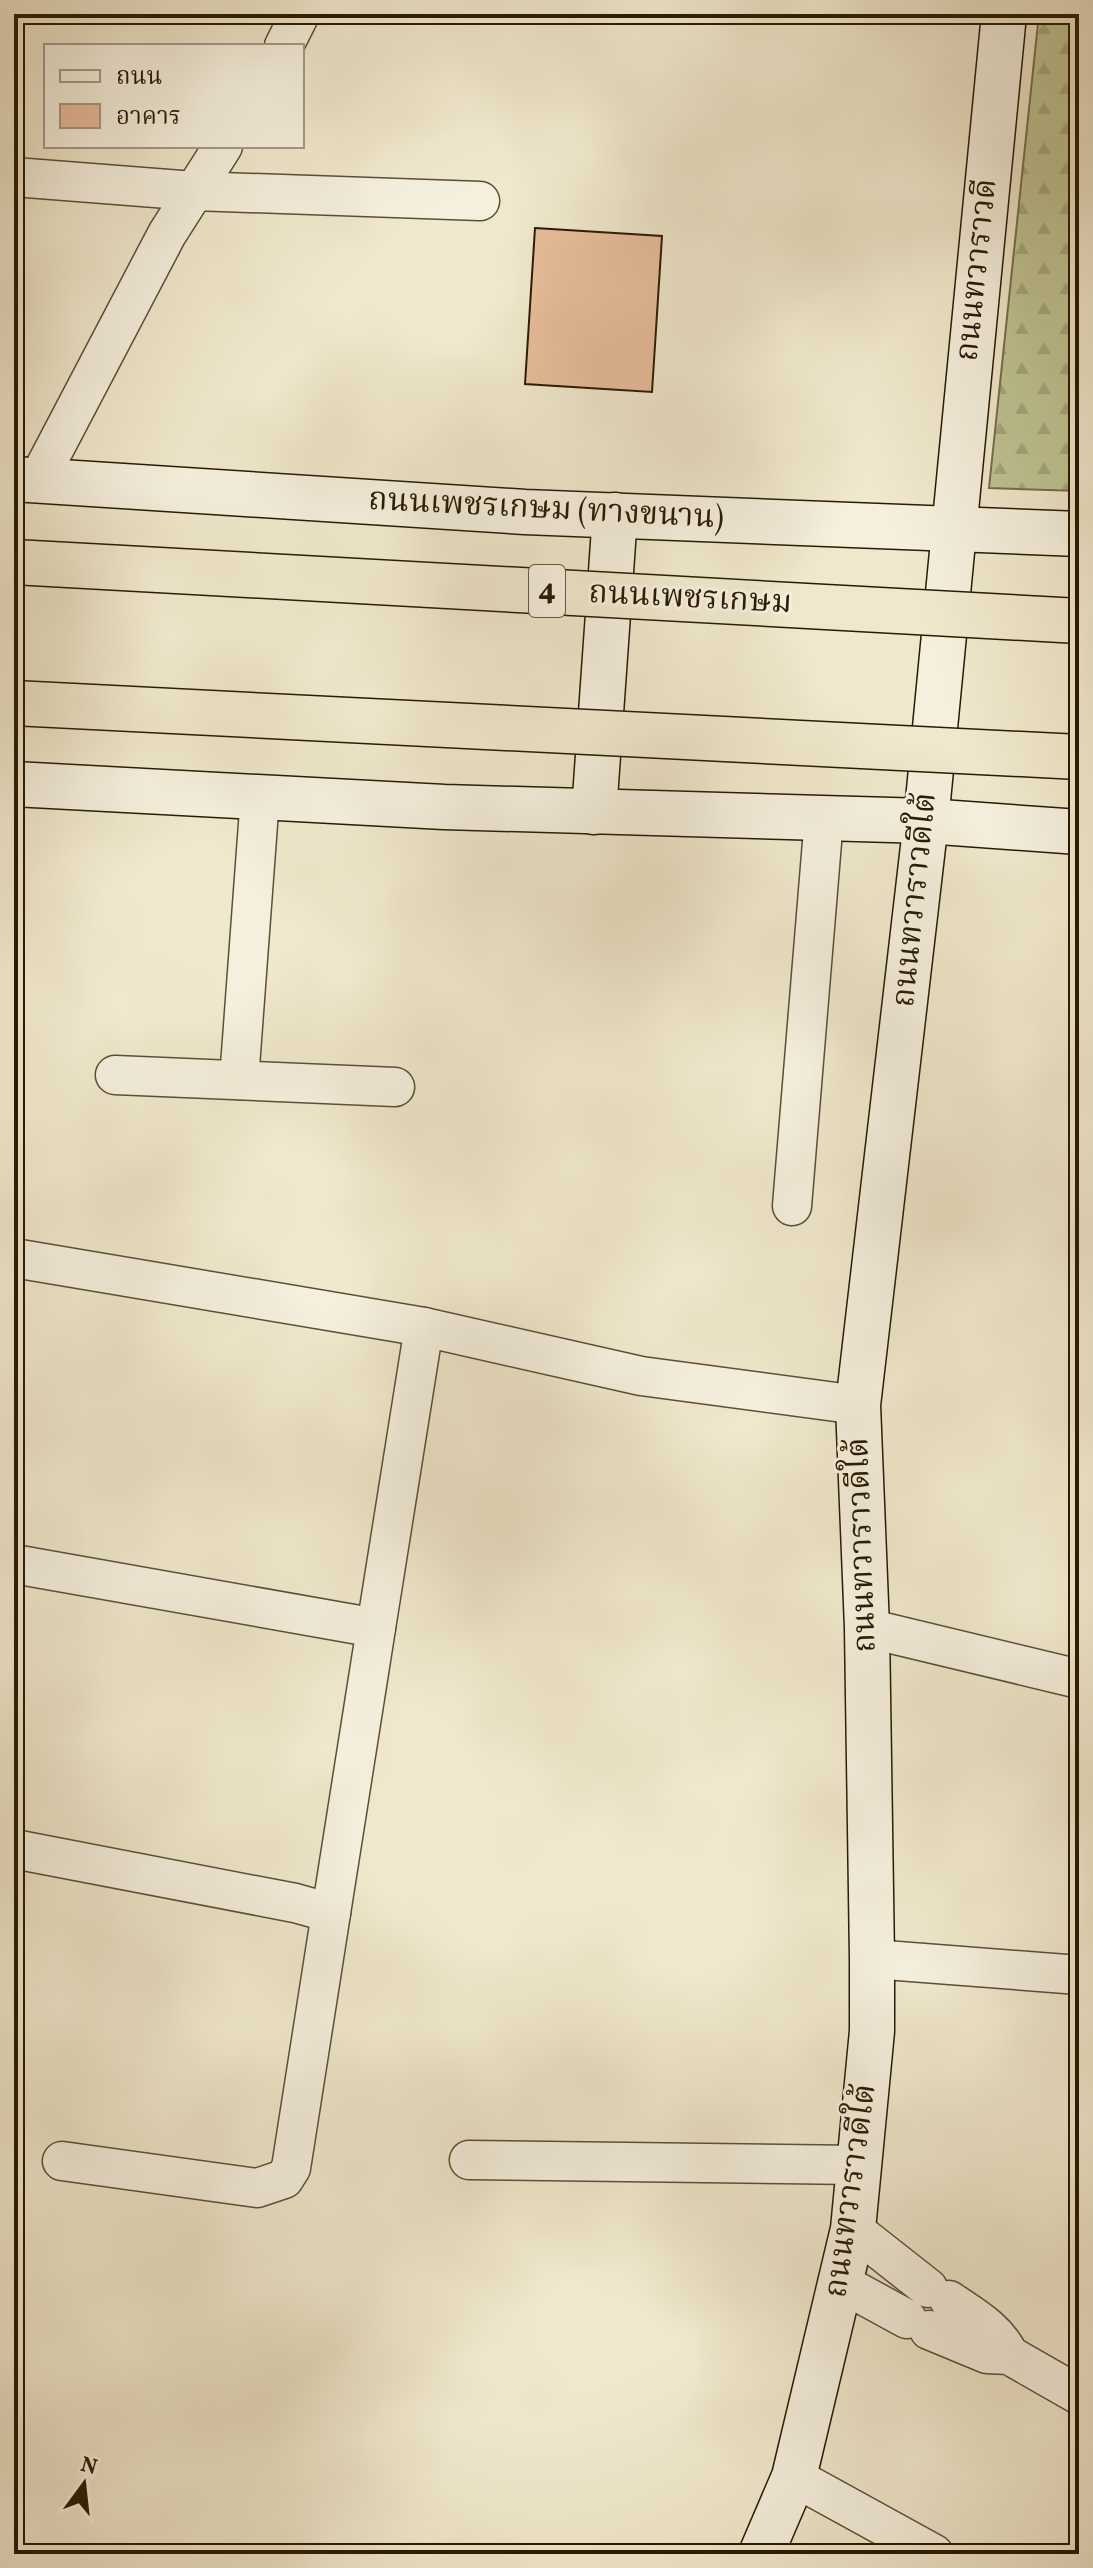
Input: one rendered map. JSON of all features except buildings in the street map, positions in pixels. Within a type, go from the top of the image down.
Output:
[{"type":"highway","name":"ถนนเพชรเกษม","points":[[14,562],[1079,621]]},
{"type":"highway","points":[[14,703],[1079,757]]},
{"type":"street","points":[[285,44],[300,14]]},
{"type":"street","name":"ถนนทวาราวดี","points":[[953,527],[1004,14]]},
{"type":"street","points":[[26,480],[167,234],[222,148]]},
{"type":"street","points":[[14,177],[194,191],[480,201]]},
{"type":"street","name":"ถนนเพชรเกษม (ทางขนาน)","points":[[26,480],[615,515],[1079,534]]},
{"type":"street","points":[[594,812],[615,515]]},
{"type":"street","name":"ถนนทวาราวดีใต้","points":[[761,2554],[794,2477],[843,2284],[853,2229],[872,2031],[867,1628],[858,1405],[926,821],[953,527]]},
{"type":"street","points":[[14,784],[594,812],[926,821],[1079,832]]},
{"type":"street","points":[[239,1080],[260,797]]},
{"type":"street","points":[[792,1206],[824,818]]},
{"type":"street","points":[[115,1075],[395,1087]]},
{"type":"street","points":[[14,1258],[424,1327],[641,1376],[858,1405]]},
{"type":"street","points":[[62,2161],[257,2188],[284,2179],[291,2168],[424,1327]]},
{"type":"street","points":[[14,1564],[376,1628]]},
{"type":"street","points":[[867,1628],[1079,1679]]},
{"type":"street","points":[[14,1849],[295,1903],[331,1913]]},
{"type":"street","points":[[872,1959],[1079,1975]]},
{"type":"street","points":[[469,2160],[859,2165]]},
{"type":"street","points":[[853,2229],[928,2309],[987,2354],[1009,2355],[1079,2395]]},
{"type":"street","points":[[843,2284],[928,2309]]},
{"type":"street","points":[[794,2477],[934,2554]]},
{"type":"green space","points":[[1039,14],[1079,14],[1079,491],[989,488]]}]
